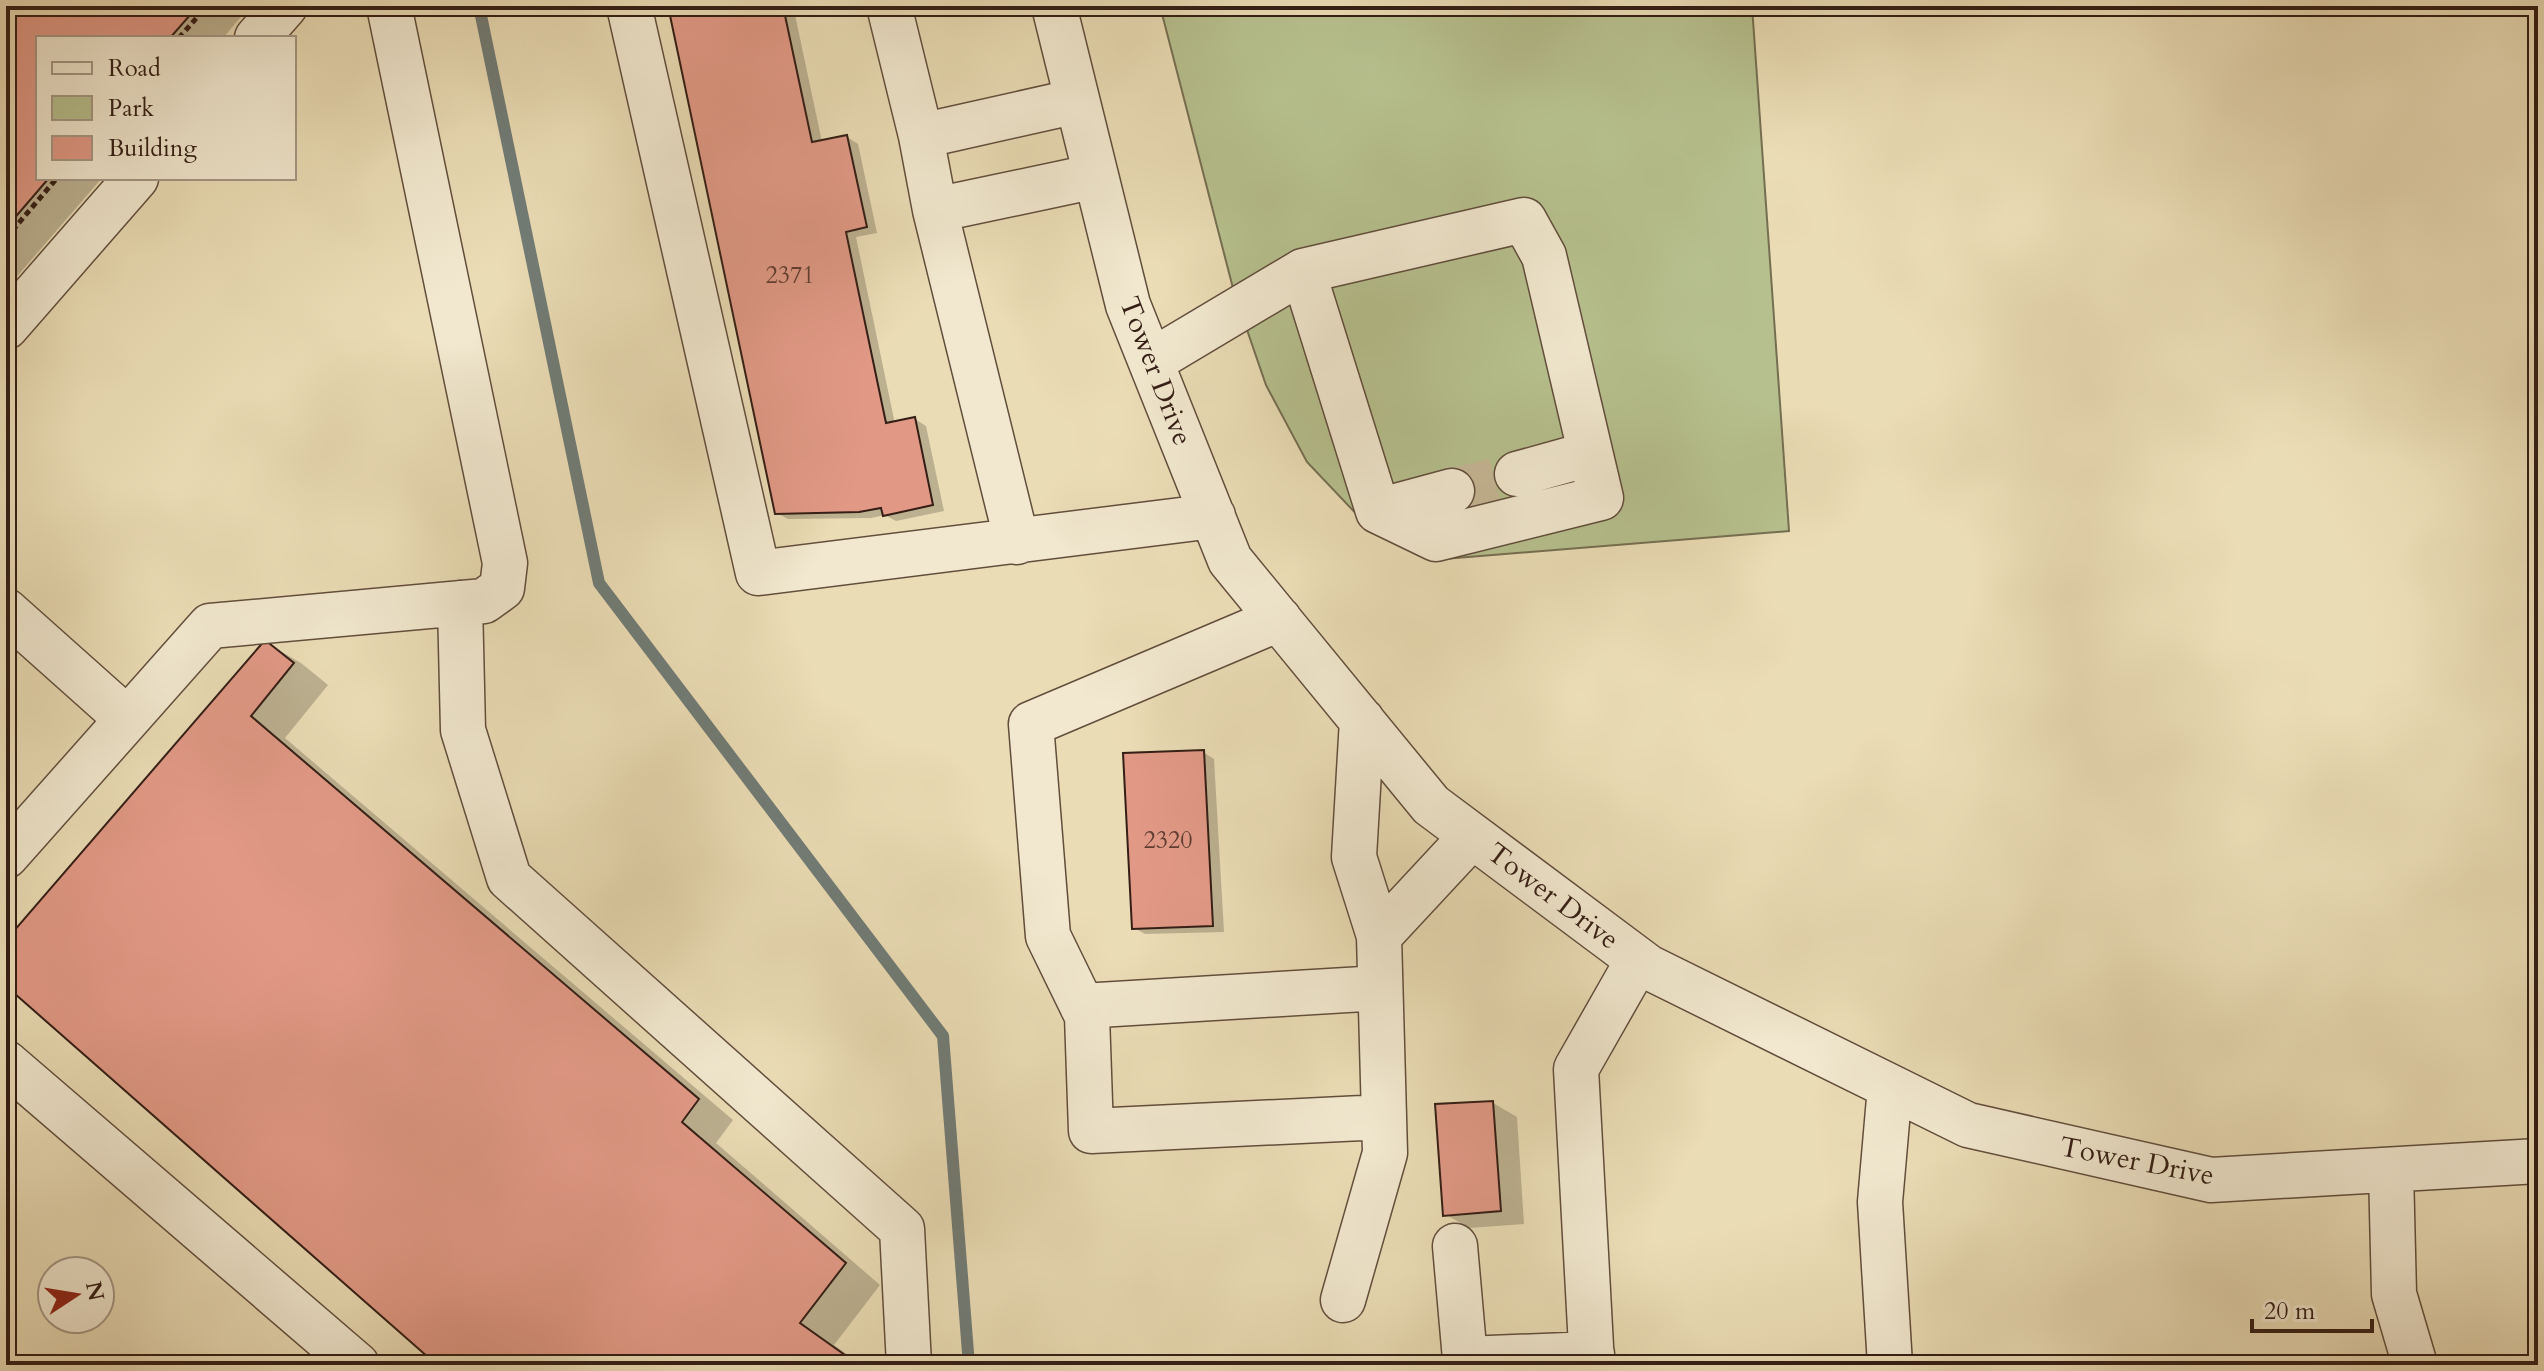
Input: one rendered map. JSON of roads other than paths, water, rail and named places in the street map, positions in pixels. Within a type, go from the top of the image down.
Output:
[{"type":"street","points":[[259,36],[285,6]]},
{"type":"street","points":[[6,856],[210,626],[484,601],[502,588],[505,563],[389,6]]},
{"type":"street","points":[[629,6],[758,573],[1213,516]]},
{"type":"street","points":[[889,6],[921,136],[935,210],[1017,542]]},
{"type":"street","name":"Tower Drive","points":[[1054,6],[1128,305],[1230,560],[1431,805],[1648,967],[1968,1125],[2211,1180],[2538,1161]]},
{"type":"street","points":[[921,136],[1077,101]]},
{"type":"street","points":[[935,210],[1096,176]]},
{"type":"street","points":[[6,327],[134,180]]},
{"type":"street","points":[[1152,361],[1303,271],[1524,220],[1544,256],[1601,498],[1436,539],[1378,511],[1303,271]]},
{"type":"street","points":[[1517,474],[1589,454]]},
{"type":"street","points":[[1378,511],[1452,491]]},
{"type":"street","points":[[460,603],[463,730],[509,878],[902,1229],[909,1365]]},
{"type":"street","points":[[6,611],[127,719]]},
{"type":"street","points":[[1279,619],[1031,724],[1048,936],[1087,1016],[1091,1131],[1383,1117]]},
{"type":"street","points":[[1343,1300],[1385,1153],[1379,936],[1354,857],[1362,720]]},
{"type":"street","points":[[1379,936],[1472,836]]},
{"type":"street","points":[[1455,1246],[1465,1362],[1592,1359],[1576,1069],[1638,960]]},
{"type":"street","points":[[1082,1006],[1380,988]]},
{"type":"street","points":[[6,1063],[357,1365]]},
{"type":"street","points":[[1890,1087],[1880,1202],[1890,1365]]},
{"type":"street","points":[[2391,1170],[2394,1294],[2415,1365]]},
{"type":"waterway","points":[[479,6],[599,583],[943,1036],[969,1365]]},
{"type":"tunnel","points":[[1452,491],[1517,474]]}]
